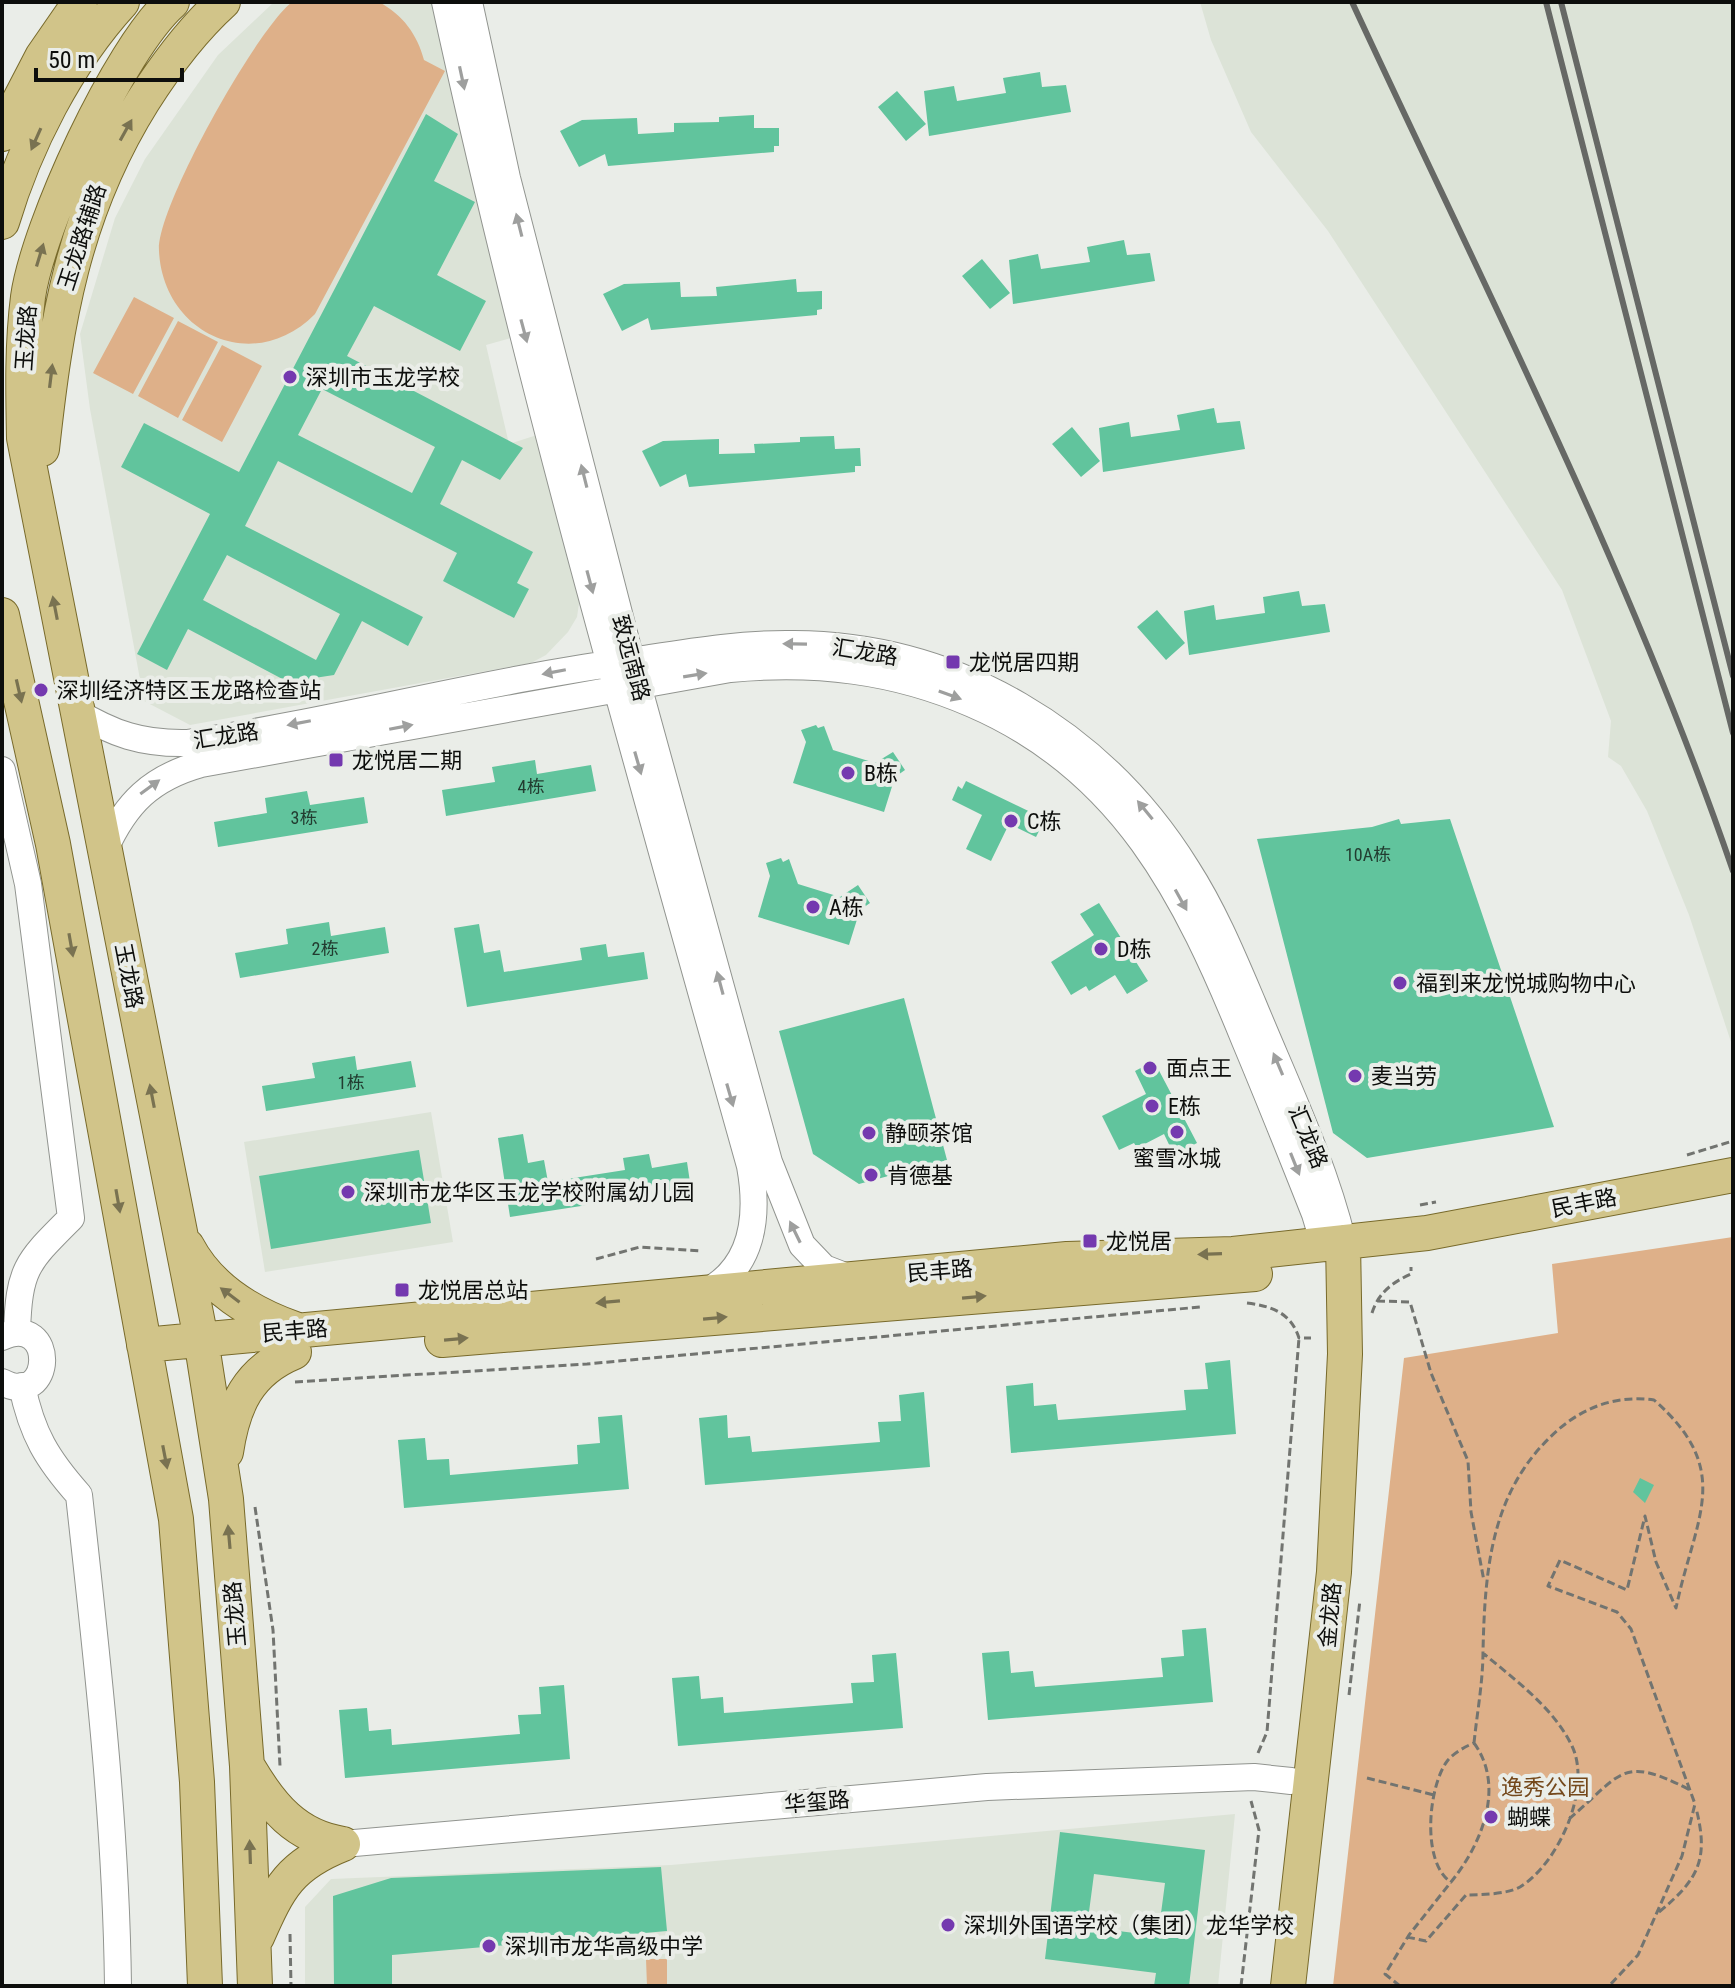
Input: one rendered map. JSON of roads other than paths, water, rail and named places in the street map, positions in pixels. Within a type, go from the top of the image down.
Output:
[{"type":"main road","points":[[2,134],[42,57],[80,2]]},
{"type":"main road","points":[[2,222],[10,194],[45,118],[84,51],[122,2]]},
{"type":"main road","name":"玉龙路","points":[[172,2],[117,77],[50,222],[29,294],[23,363],[24,438],[75,711],[203,1350],[223,1480],[264,1766],[253,1945],[255,1986]]},
{"type":"main road","name":"玉龙路辅路","points":[[36,509],[58,319],[85,216],[105,169],[168,62],[223,2]]},
{"type":"main road","points":[[2,615],[53,844],[176,1519],[197,1782],[205,1986]]},
{"type":"main road","name":"民丰路","points":[[146,1354],[203,1350],[292,1355],[1236,1276],[1427,1233],[1733,1175]]},
{"type":"main road","name":"民丰路","points":[[292,1355],[704,1293],[1067,1259],[1432,1253],[1733,1199]]},
{"type":"main road","points":[[178,1228],[195,1263],[292,1355],[266,1366],[243,1391],[231,1419],[223,1480]]},
{"type":"main road","name":"金龙路","points":[[1269,1986],[1311,1574],[1335,1254]]},
{"type":"main road","name":"金龙路","points":[[1288,1986],[1334,1572],[1335,1254]]},
{"type":"main road","points":[[264,1766],[273,1806],[288,1821],[317,1838],[343,1844]]},
{"type":"main road","points":[[253,1945],[283,1883],[296,1868],[343,1844]]},
{"type":"street","name":"致远南路","points":[[445,2],[484,183],[624,674],[781,1200],[792,1226],[812,1258],[838,1275],[853,1279]]},
{"type":"street","name":"致远南路","points":[[469,2],[507,178],[624,674],[754,1190],[756,1212],[744,1254],[721,1285],[704,1293]]},
{"type":"street","name":"汇龙路","points":[[105,849],[119,819],[142,791],[176,772],[761,645],[864,650],[934,666],[970,679],[1029,711],[1073,740],[1135,799],[1170,843],[1208,904],[1325,1178],[1335,1254]]},
{"type":"street","name":"汇龙路","points":[[75,711],[121,737],[187,743],[624,674]]},
{"type":"street","points":[[2,770],[28,884],[71,1218],[29,1260],[10,1334],[38,1343],[44,1362],[35,1379],[12,1384],[31,1427],[54,1467],[79,1495],[106,1747],[117,1889],[118,1986]]},
{"type":"street","name":"华玺路","points":[[343,1844],[987,1787],[1254,1777],[1291,1781]]},
{"type":"railway","points":[[1352,2],[1602,540],[1693,759],[1733,871]]},
{"type":"railway","points":[[1546,2],[1733,733]]},
{"type":"railway","points":[[1561,2],[1733,676]]},
{"type":"place","name":"深圳市玉龙学校","points":[[290,377]]},
{"type":"place","name":"龙悦居四期","points":[[953,662]]},
{"type":"place","name":"深圳经济特区玉龙路检查站","points":[[41,690]]},
{"type":"place","name":"龙悦居二期","points":[[336,760]]},
{"type":"place","name":"B栋","points":[[848,773]]},
{"type":"place","name":"C栋","points":[[1011,821]]},
{"type":"place","name":"A栋","points":[[813,907]]},
{"type":"place","name":"D栋","points":[[1101,949]]},
{"type":"place","name":"福到来龙悦城购物中心","points":[[1400,983]]},
{"type":"place","name":"面点王","points":[[1150,1068]]},
{"type":"place","name":"麦当劳","points":[[1355,1076]]},
{"type":"place","name":"E栋","points":[[1152,1106]]},
{"type":"place","name":"蜜雪冰城","points":[[1177,1132]]},
{"type":"place","name":"静颐茶馆","points":[[869,1133]]},
{"type":"place","name":"肯德基","points":[[871,1175]]},
{"type":"place","name":"深圳市龙华区玉龙学校附属幼儿园","points":[[348,1192]]},
{"type":"place","name":"龙悦居","points":[[1090,1241]]},
{"type":"place","name":"龙悦居总站","points":[[402,1290]]},
{"type":"place","name":"蝴蝶","points":[[1491,1817]]},
{"type":"place","name":"深圳外国语学校（集团）龙华学校","points":[[948,1925]]},
{"type":"place","name":"深圳市龙华高级中学","points":[[489,1946]]},
{"type":"park label","name":"逸秀公园","points":[[1545,1787]]}]
